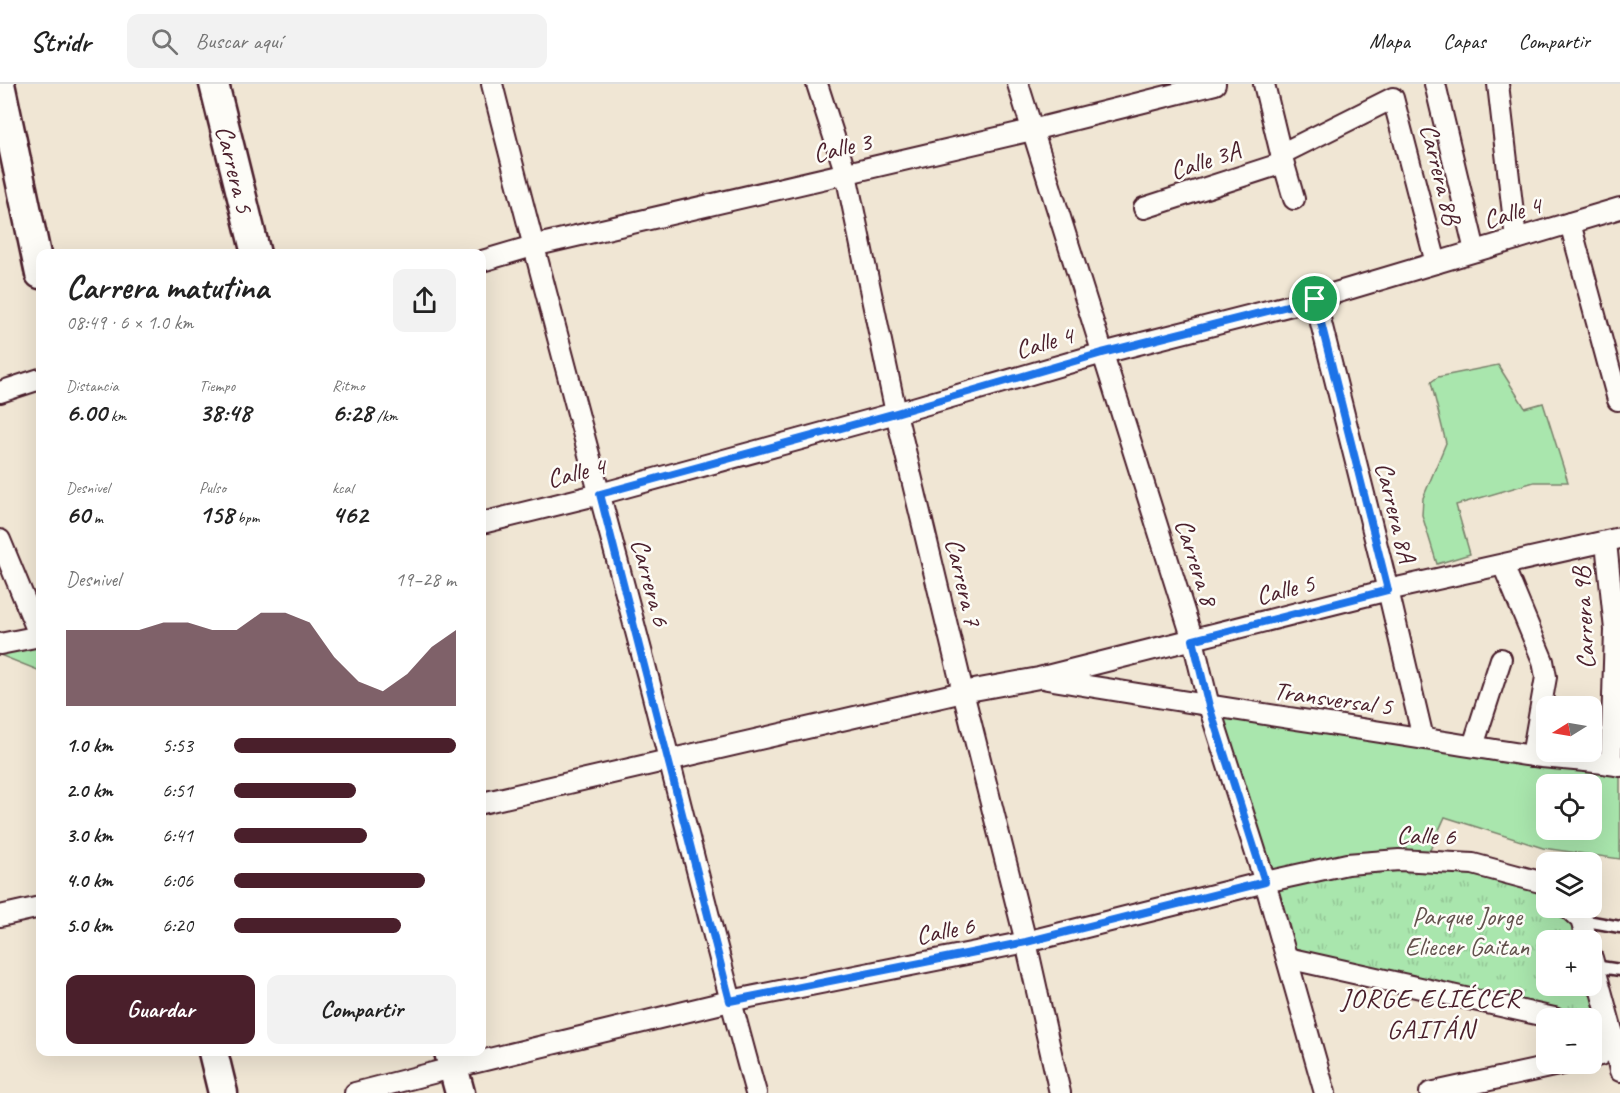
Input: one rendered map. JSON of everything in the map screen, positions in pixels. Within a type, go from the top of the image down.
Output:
[{"type":"main road","points":[[0,84],[36,255]]},
{"type":"main road","name":"Carrera 5","points":[[214,84],[255,249]]},
{"type":"main road","points":[[214,1056],[223,1093]]},
{"type":"street","name":"Carrera 6","points":[[492,84],[670,760],[730,1001],[756,1093]]},
{"type":"street","name":"Carrera 7","points":[[818,84],[846,174],[896,413],[1026,942],[1060,1093]]},
{"type":"street","name":"Carrera 8","points":[[1018,84],[1193,640],[1209,706],[1265,882],[1325,1093]]},
{"type":"street","name":"Calle 3","points":[[486,260],[533,246],[1032,130],[1215,84]]},
{"type":"street","points":[[1264,84],[1294,199]]},
{"type":"street","points":[[1435,84],[1476,251]]},
{"type":"street","points":[[1498,84],[1516,239]]},
{"type":"street","name":"Calle 3A","points":[[1144,208],[1282,158],[1394,98]]},
{"type":"street","name":"Carrera 8B","points":[[1394,98],[1436,263]]},
{"type":"street","name":"Calle 4","points":[[486,522],[600,494],[896,413],[1102,353],[1315,299],[1620,208]]},
{"type":"street","points":[[1570,223],[1618,400]]},
{"type":"street","name":"Carrera 8A","points":[[1315,299],[1423,738]]},
{"type":"street","points":[[0,392],[36,381]]},
{"type":"street","points":[[0,540],[36,627]]},
{"type":"street","name":"Calle 5","points":[[486,802],[963,692],[1039,678],[1388,590],[1613,540]]},
{"type":"street","name":"Carrera 9B","points":[[1613,540],[1618,630],[1615,765]]},
{"type":"street","points":[[1503,565],[1543,662],[1546,677],[1532,756]]},
{"type":"street","points":[[0,644],[36,638]]},
{"type":"street","points":[[1473,746],[1502,658]]},
{"type":"street","name":"Transversal 5","points":[[1039,678],[1532,756],[1615,765]]},
{"type":"street","name":"Calle 6","points":[[355,1093],[453,1071],[730,1001],[1026,942],[1265,882],[1347,864],[1399,860],[1473,864],[1536,881]]},
{"type":"street","points":[[0,916],[36,908]]},
{"type":"street","points":[[1287,958],[1536,1014]]},
{"type":"street","points":[[1602,990],[1616,1033],[1620,1071]]},
{"type":"street","points":[[1602,1053],[1610,1046],[1616,1033]]},
{"type":"street","points":[[1430,1093],[1536,1070]]},
{"type":"lane","points":[[1589,918],[1620,927]]},
{"type":"lane","points":[[1602,965],[1620,970]]},
{"type":"green space","points":[[1498,365],[1525,408],[1543,403],[1568,482],[1534,482],[1456,505],[1470,554],[1437,564],[1422,515],[1423,498],[1446,443],[1431,382],[1438,377]]},
{"type":"green space","points":[[36,641],[36,669],[0,655],[0,650]]},
{"type":"green space","points":[[1215,708],[1536,754],[1536,762],[1592,762],[1620,766],[1620,859],[1602,856],[1602,852],[1571,852],[1543,848],[1445,817],[1425,861],[1265,882]]},
{"type":"green space","name":"Parque Jorge Eliecer Gaitan","points":[[1391,860],[1536,884],[1536,918],[1574,918],[1581,930],[1536,930],[1536,996],[1596,996],[1602,1008],[1536,1008],[1536,1014],[1287,958],[1267,888]]},
{"type":"green space","name":"Parque Jorge Eliecer Gaitan","points":[[1602,1008],[1612,1031],[1602,1029]]},
{"type":"district","name":"JORGE ELIÉCER GAITÁN","points":[[1431,1014]]},
{"type":"route","points":[[1315,299],[1388,590],[1193,640],[1209,706],[1265,882],[1026,942],[730,1001],[600,494],[896,413],[1102,353],[1315,299]]}]
